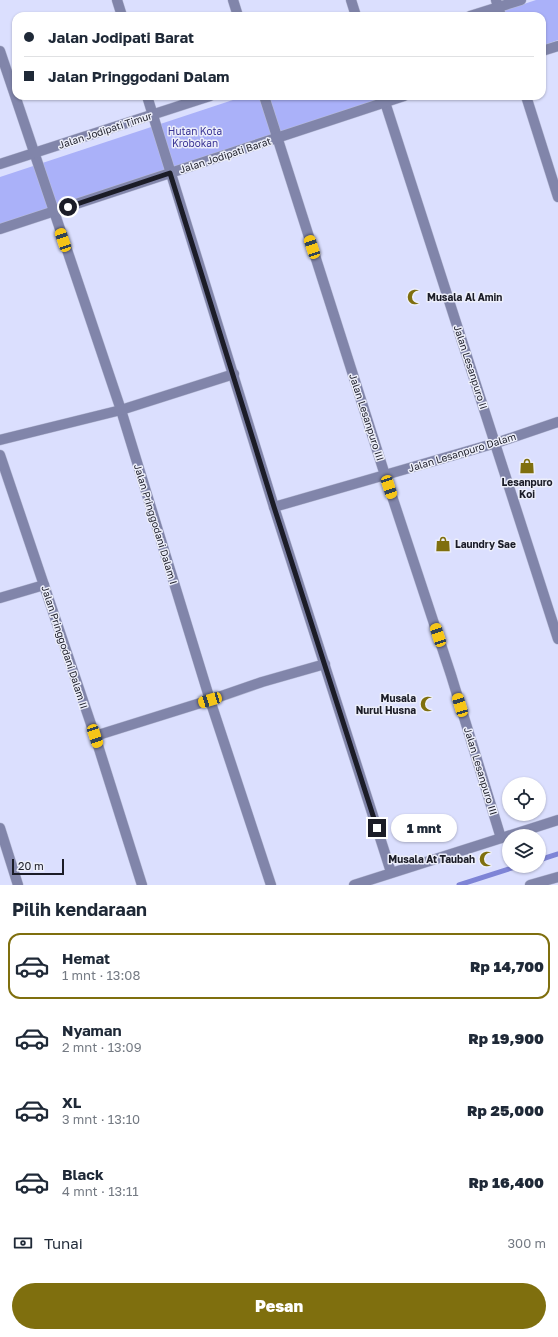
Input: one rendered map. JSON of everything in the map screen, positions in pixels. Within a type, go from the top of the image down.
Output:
[{"type":"street","points":[[117,0],[121,12]]},
{"type":"street","points":[[233,0],[237,12]]},
{"type":"street","points":[[351,0],[355,12]]},
{"type":"street","points":[[484,12],[521,0]]},
{"type":"street","points":[[546,50],[558,46]]},
{"type":"street","name":"Jalan Pringgodani Dalam I","points":[[0,51],[12,87]]},
{"type":"street","name":"Jalan Pringgodani Dalam I","points":[[16,100],[121,410],[243,805],[271,885]]},
{"type":"street","points":[[148,100],[274,507],[391,872]]},
{"type":"street","name":"Jalan Jodipati Timur","points":[[0,164],[197,100]]},
{"type":"street","name":"Jalan Lesanpuro III","points":[[265,100],[385,475],[451,675],[501,838]]},
{"type":"street","name":"Jalan Jodipati Barat","points":[[0,229],[278,138],[381,100]]},
{"type":"street","name":"Jalan Lesanpuro II","points":[[384,100],[496,442],[558,639]]},
{"type":"street","points":[[527,100],[558,197]]},
{"type":"street","points":[[0,440],[121,410],[234,374]]},
{"type":"street","name":"Jalan Lesanpuro Dalam","points":[[274,507],[496,442],[558,422]]},
{"type":"street","name":"Jalan Pringgodani Dalam II","points":[[0,455],[95,736],[142,885]]},
{"type":"street","points":[[0,598],[44,585]]},
{"type":"street","points":[[95,736],[262,682],[325,664]]},
{"type":"street","points":[[354,885],[558,820]]},
{"type":"street","points":[[0,828],[18,885]]},
{"type":"street","points":[[530,885],[558,877]]},
{"type":"green space","points":[[536,0],[558,0],[558,40],[546,44],[546,12],[500,12]]},
{"type":"green space","name":"Hutan Kota Krobokan","points":[[233,100],[377,100],[0,224],[0,177]]},
{"type":"waterway","points":[[546,858],[558,854]]},
{"type":"waterway","points":[[459,885],[502,871]]},
{"type":"place","name":"Musala Al Amin","points":[[415,297]]},
{"type":"place","name":"Lesanpuro Koi","points":[[527,466]]},
{"type":"place","name":"Laundry Sae","points":[[443,544]]},
{"type":"place","name":"Musala Nurul Husna","points":[[428,704]]},
{"type":"place","name":"Musala At Taubah","points":[[487,859]]},
{"type":"route","points":[[68,207],[170,173],[234,374],[274,507],[377,828]]}]
